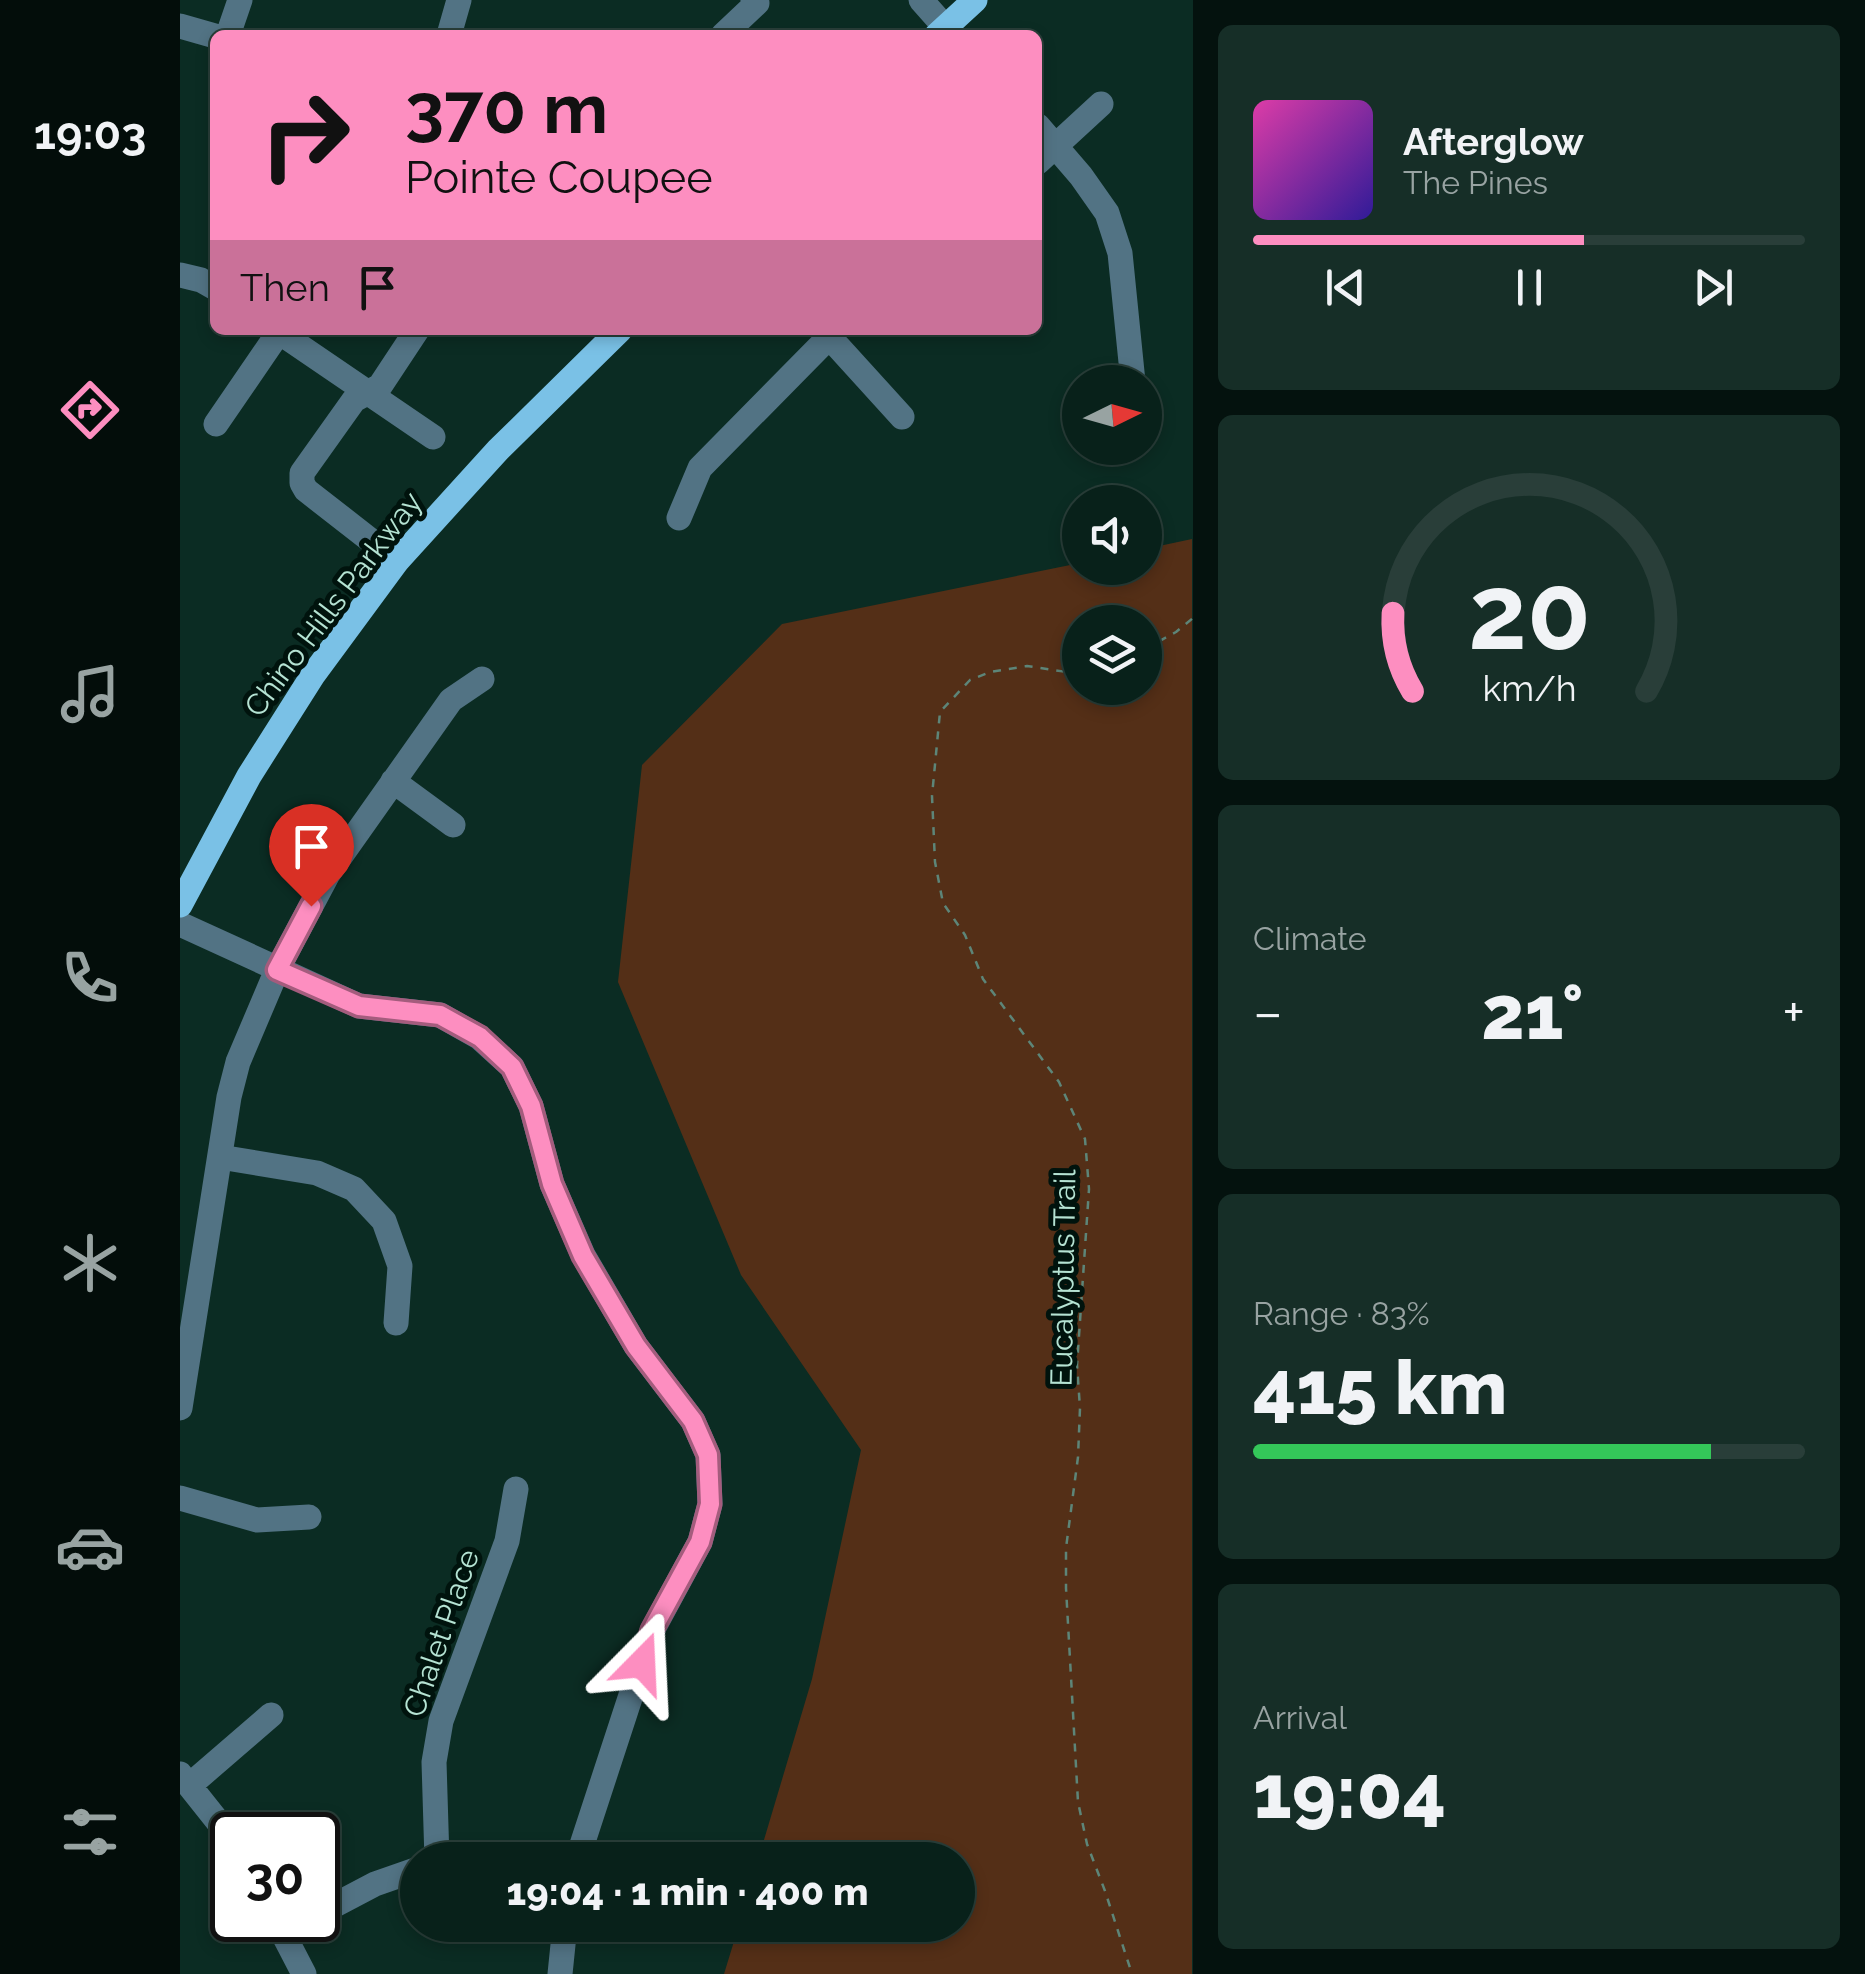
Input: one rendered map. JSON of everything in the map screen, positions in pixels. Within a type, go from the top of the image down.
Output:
[{"type":"main road","points":[[946,30],[975,0]]},
{"type":"main road","name":"Chino Hills Parkway","points":[[180,905],[259,759],[313,675],[397,561],[498,450],[615,335]]},
{"type":"street","points":[[230,30],[240,0]]},
{"type":"street","points":[[450,30],[459,0]]},
{"type":"street","points":[[921,0],[943,30]]},
{"type":"street","points":[[728,30],[755,2]]},
{"type":"street","points":[[180,26],[210,35]]},
{"type":"street","points":[[1100,104],[1047,155],[1081,176],[1107,213],[1120,253],[1131,365]]},
{"type":"street","points":[[180,274],[210,285]]},
{"type":"street","points":[[216,424],[274,335]]},
{"type":"street","points":[[283,335],[433,438]]},
{"type":"street","points":[[397,561],[306,490],[302,474],[354,400],[380,386],[414,335]]},
{"type":"street","points":[[679,518],[700,468],[826,335]]},
{"type":"street","points":[[832,335],[902,417]]},
{"type":"street","points":[[180,1408],[229,1097],[238,1062],[277,970],[328,874],[451,700],[482,679]]},
{"type":"street","points":[[393,781],[452,826]]},
{"type":"street","points":[[180,924],[359,1006],[440,1015],[480,1037],[512,1067],[531,1106],[552,1184],[583,1256],[636,1346],[693,1421],[708,1455],[710,1504],[700,1542],[652,1630],[583,1842]]},
{"type":"street","points":[[220,1157],[318,1173],[354,1188],[384,1221],[400,1266],[396,1323]]},
{"type":"street","name":"Chalet Place","points":[[436,1842],[434,1762],[441,1721],[507,1542],[516,1488]]},
{"type":"street","points":[[180,1498],[257,1520],[309,1517]]},
{"type":"street","points":[[210,1812],[185,1780],[271,1716]]},
{"type":"street","points":[[340,1903],[400,1876]]},
{"type":"street","points":[[287,1942],[304,1974]]},
{"type":"street","points":[[560,1974],[563,1942]]},
{"type":"path","points":[[1162,640],[1192,618]]},
{"type":"path","name":"Eucalyptus Trail","points":[[1062,671],[1026,666],[990,672],[970,680],[940,712],[932,796],[935,862],[943,903],[964,935],[983,979],[1059,1082],[1085,1139],[1088,1189],[1077,1365],[1080,1408],[1066,1548],[1078,1802],[1086,1844],[1132,1974]]},
{"type":"shaded area","points":[[1192,539],[1192,1974],[724,1974],[734,1942],[975,1942],[975,1842],[763,1842],[812,1679],[861,1450],[741,1275],[618,982],[642,765],[782,624],[1062,567],[1062,585],[1162,585],[1162,545]]},
{"type":"route","points":[[311,906],[277,970],[359,1006],[440,1015],[480,1037],[512,1067],[531,1106],[552,1184],[583,1256],[636,1346],[693,1421],[708,1455],[710,1504],[700,1542],[652,1630],[642,1663]]}]
